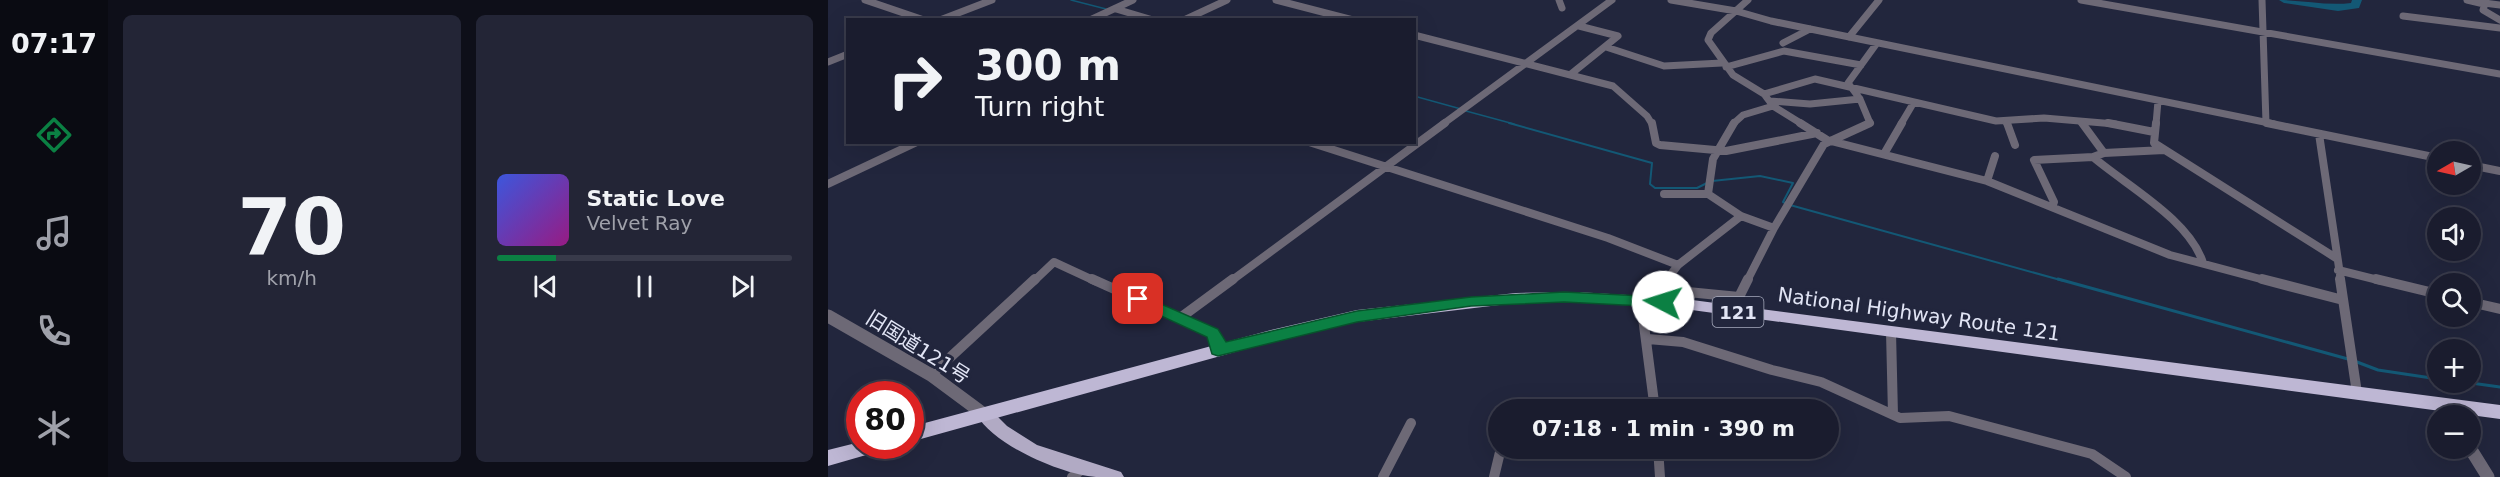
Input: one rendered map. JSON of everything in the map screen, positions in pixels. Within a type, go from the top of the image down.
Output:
[{"type":"highway","name":"National Highway Route 121","points":[[984,415],[1324,323],[1432,306],[1551,297],[1653,295],[1892,332],[2358,393],[2427,406]]},
{"type":"highway","name":"National Highway Route 121","points":[[2481,411],[2500,412]]},
{"type":"highway","name":"121","points":[[924,431],[984,415]]},
{"type":"highway","points":[[828,458],[846,453]]},
{"type":"main road","points":[[984,415],[1015,442],[1037,454],[1078,472],[1115,477]]},
{"type":"street","points":[[865,0],[918,18]]},
{"type":"street","points":[[945,18],[992,0]]},
{"type":"street","points":[[1095,18],[1132,0]]},
{"type":"street","points":[[1188,18],[1227,0]]},
{"type":"street","points":[[1276,0],[1345,18]]},
{"type":"street","points":[[1558,0],[1562,8]]},
{"type":"street","points":[[1180,318],[1612,0]]},
{"type":"street","points":[[1671,0],[1736,11],[1810,29],[2427,156]]},
{"type":"street","points":[[1748,0],[1709,36],[1710,44],[1733,75],[1827,140],[1987,181],[2158,251],[2343,300]]},
{"type":"street","points":[[1849,37],[1879,0]]},
{"type":"street","points":[[2081,0],[2500,74]]},
{"type":"street","points":[[2262,0],[2266,123]]},
{"type":"street","points":[[2467,0],[2500,5]]},
{"type":"street","points":[[2485,2],[2483,10],[2500,20]]},
{"type":"street","points":[[1113,10],[1145,18]]},
{"type":"street","points":[[2403,16],[2500,28]]},
{"type":"street","points":[[1571,74],[1618,35],[1579,26]]},
{"type":"street","points":[[1783,43],[1810,29]]},
{"type":"street","points":[[1416,35],[1613,86],[1629,104],[1650,116],[1656,128],[1656,143],[1718,150],[1817,133]]},
{"type":"street","points":[[1653,295],[1739,297],[1774,228],[1827,140],[1870,123],[1849,81],[1877,43]]},
{"type":"street","points":[[1606,47],[1664,66],[1724,65],[1784,51],[1860,65]]},
{"type":"street","points":[[828,62],[846,55]]},
{"type":"street","points":[[1708,194],[1711,168],[1718,150],[1740,117],[1806,80],[1851,87],[2006,122],[2044,118],[2103,122],[2154,132]]},
{"type":"street","points":[[1769,100],[1822,104],[1860,99]]},
{"type":"street","points":[[2158,101],[2154,143],[2336,258]]},
{"type":"street","points":[[1884,154],[1914,102]]},
{"type":"street","points":[[2006,122],[2015,146]]},
{"type":"street","points":[[2080,122],[2104,153]]},
{"type":"street","points":[[2319,134],[2358,393]]},
{"type":"street","points":[[828,184],[913,144]]},
{"type":"street","points":[[1315,144],[1608,238],[1678,265]]},
{"type":"street","points":[[2052,207],[2054,202],[2034,160],[2056,156],[2092,157],[2104,153],[2164,150]]},
{"type":"street","points":[[1987,181],[1995,156]]},
{"type":"street","points":[[2092,157],[2185,231],[2199,248],[2204,263]]},
{"type":"street","points":[[2481,167],[2500,171]]},
{"type":"street","points":[[1664,194],[1708,194],[1741,216],[1774,228]]},
{"type":"street","points":[[1654,399],[1648,339],[1642,310],[1678,265],[1741,216]]},
{"type":"street","points":[[931,375],[1054,262],[1212,333],[1219,342],[1218,350]]},
{"type":"street","points":[[2338,270],[2427,291]]},
{"type":"street","points":[[2481,305],[2500,309]]},
{"type":"street","name":"旧国道121号","points":[[828,316],[931,375],[984,415]]},
{"type":"street","points":[[1892,332],[1893,415]]},
{"type":"street","points":[[1648,339],[1683,342],[1772,370],[1821,382],[1900,418],[1949,416],[2092,454],[2120,476]]},
{"type":"street","points":[[1383,477],[1411,423]]},
{"type":"street","points":[[1494,477],[1498,459]]},
{"type":"street","points":[[1659,459],[1660,477]]},
{"type":"street","points":[[2477,459],[2488,477]]},
{"type":"waterway","points":[[1071,0],[1106,9]]},
{"type":"waterway","points":[[2284,0],[2338,8],[2355,6],[2357,0]]},
{"type":"waterway","points":[[1416,97],[1461,109]]},
{"type":"waterway","points":[[1466,111],[1514,124]]},
{"type":"waterway","points":[[1509,123],[1652,163],[1650,184],[1655,188],[1697,188],[1707,183]]},
{"type":"waterway","points":[[1712,181],[1760,176],[1793,183],[1783,202],[1785,203]]},
{"type":"waterway","points":[[1790,205],[2064,281]]},
{"type":"waterway","points":[[2058,279],[2348,359]]},
{"type":"waterway","points":[[2357,362],[2378,370],[2427,377]]},
{"type":"waterway","points":[[2481,384],[2500,387]]},
{"type":"route","points":[[1138,299],[1212,333],[1219,342],[1218,350],[1357,316],[1471,302],[1564,297],[1663,302]]}]
